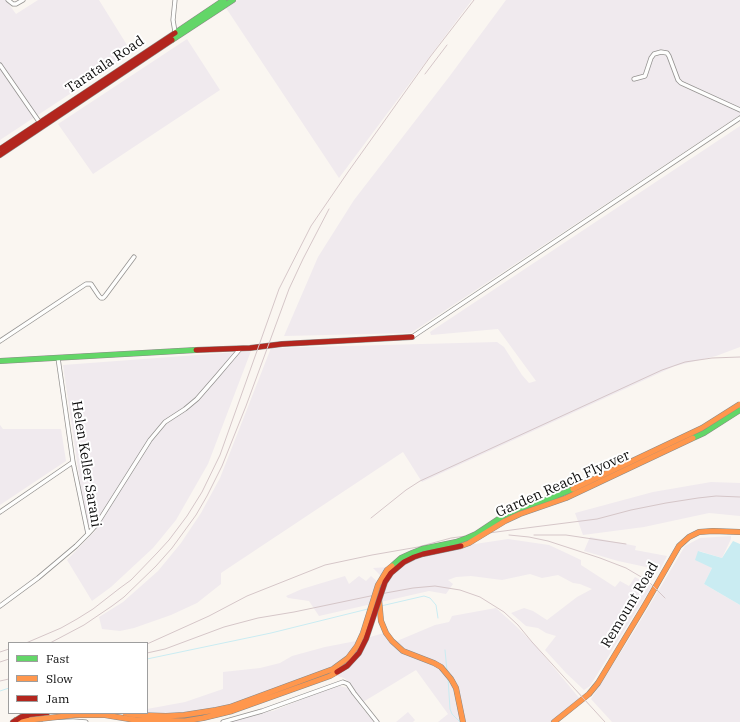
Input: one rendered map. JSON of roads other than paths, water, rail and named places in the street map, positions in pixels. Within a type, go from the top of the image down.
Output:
[{"type":"main road","name":"Taratala Road","points":[[0,149],[224,0]]},
{"type":"main road","points":[[0,155],[172,36],[233,0]]},
{"type":"main road","points":[[0,362],[240,349],[282,344],[412,337]]},
{"type":"main road","name":"Garden Reach Flyover","points":[[130,714],[166,716],[216,710],[333,669],[348,658],[357,646],[363,633],[378,585],[387,570],[401,558],[422,549],[456,542],[476,534],[503,516],[518,509],[564,493],[690,434],[740,404]]},
{"type":"main road","name":"Garden Reach Flyover","points":[[30,717],[105,715],[135,720],[166,722],[185,721],[232,711],[330,676],[356,658],[368,634],[385,582],[391,573],[408,560],[423,554],[458,547],[469,543],[505,521],[520,514],[566,498],[698,436],[740,410]]},
{"type":"main road","name":"Remount Road","points":[[554,722],[589,694],[598,683],[680,546],[689,537],[699,532],[740,532]]},
{"type":"main road","points":[[379,598],[381,621],[386,633],[392,641],[403,651],[441,667],[452,679],[456,688],[463,722]]},
{"type":"main road","name":"Garden Reach Flyover","points":[[15,721],[21,721],[43,714]]},
{"type":"street","points":[[8,0],[13,4],[16,4],[23,0]]},
{"type":"street","points":[[172,36],[174,0]]},
{"type":"street","points":[[634,79],[645,76],[651,58],[654,54],[661,52],[666,53],[669,56],[678,80],[681,83],[740,110]]},
{"type":"street","points":[[0,65],[40,123]]},
{"type":"street","points":[[412,337],[740,118]]},
{"type":"street","points":[[0,341],[86,284],[91,284],[101,298],[103,298],[134,257]]},
{"type":"street","points":[[88,534],[153,436],[165,422],[197,399],[240,349]]},
{"type":"street","name":"Helen Keller Sarani","points":[[0,606],[38,578],[88,534],[73,462],[58,358]]},
{"type":"street","points":[[0,512],[73,462]]},
{"type":"street","points":[[223,722],[262,711],[342,682],[348,684],[354,694],[377,722]]},
{"type":"street","points":[[44,722],[86,722]]},
{"type":"water","points":[[733,541],[740,544],[740,605],[704,584],[712,568],[695,560],[698,551],[722,558]]},
{"type":"waterway","points":[[381,606],[424,596],[430,598],[436,605],[438,618]]},
{"type":"waterway","points":[[148,659],[271,633],[368,609]]},
{"type":"waterway","points":[[445,650],[447,671]]},
{"type":"waterway","points":[[448,678],[450,709],[452,714],[460,722]]},
{"type":"waterway","points":[[0,691],[8,688]]},
{"type":"railway","points":[[28,642],[61,628],[77,619],[93,609],[131,580],[169,540],[187,516],[202,492],[220,455],[279,289],[311,226],[430,57],[474,0]]},
{"type":"railway","points":[[425,74],[447,45]]},
{"type":"railway","points":[[52,642],[84,625],[124,597],[172,548],[196,515],[222,466],[246,406],[289,289],[329,209]]},
{"type":"railway","points":[[371,518],[406,490],[420,481],[662,370],[685,362],[712,358],[740,357]]},
{"type":"railway","points":[[148,644],[209,616],[247,596],[325,565],[418,547],[451,538],[597,519],[631,510],[698,498],[716,496],[740,497]]},
{"type":"railway","points":[[509,535],[548,541],[626,568],[648,581],[665,598]]},
{"type":"railway","points":[[534,535],[566,535],[626,544]]},
{"type":"railway","points":[[148,653],[165,649],[224,627],[258,618],[413,588],[435,586],[460,590],[480,597],[504,612],[518,625],[605,722]]},
{"type":"railway","points":[[0,652],[8,649]]},
{"type":"railway","points":[[0,662],[8,659]]},
{"type":"railway","points":[[0,681],[8,679]]}]
